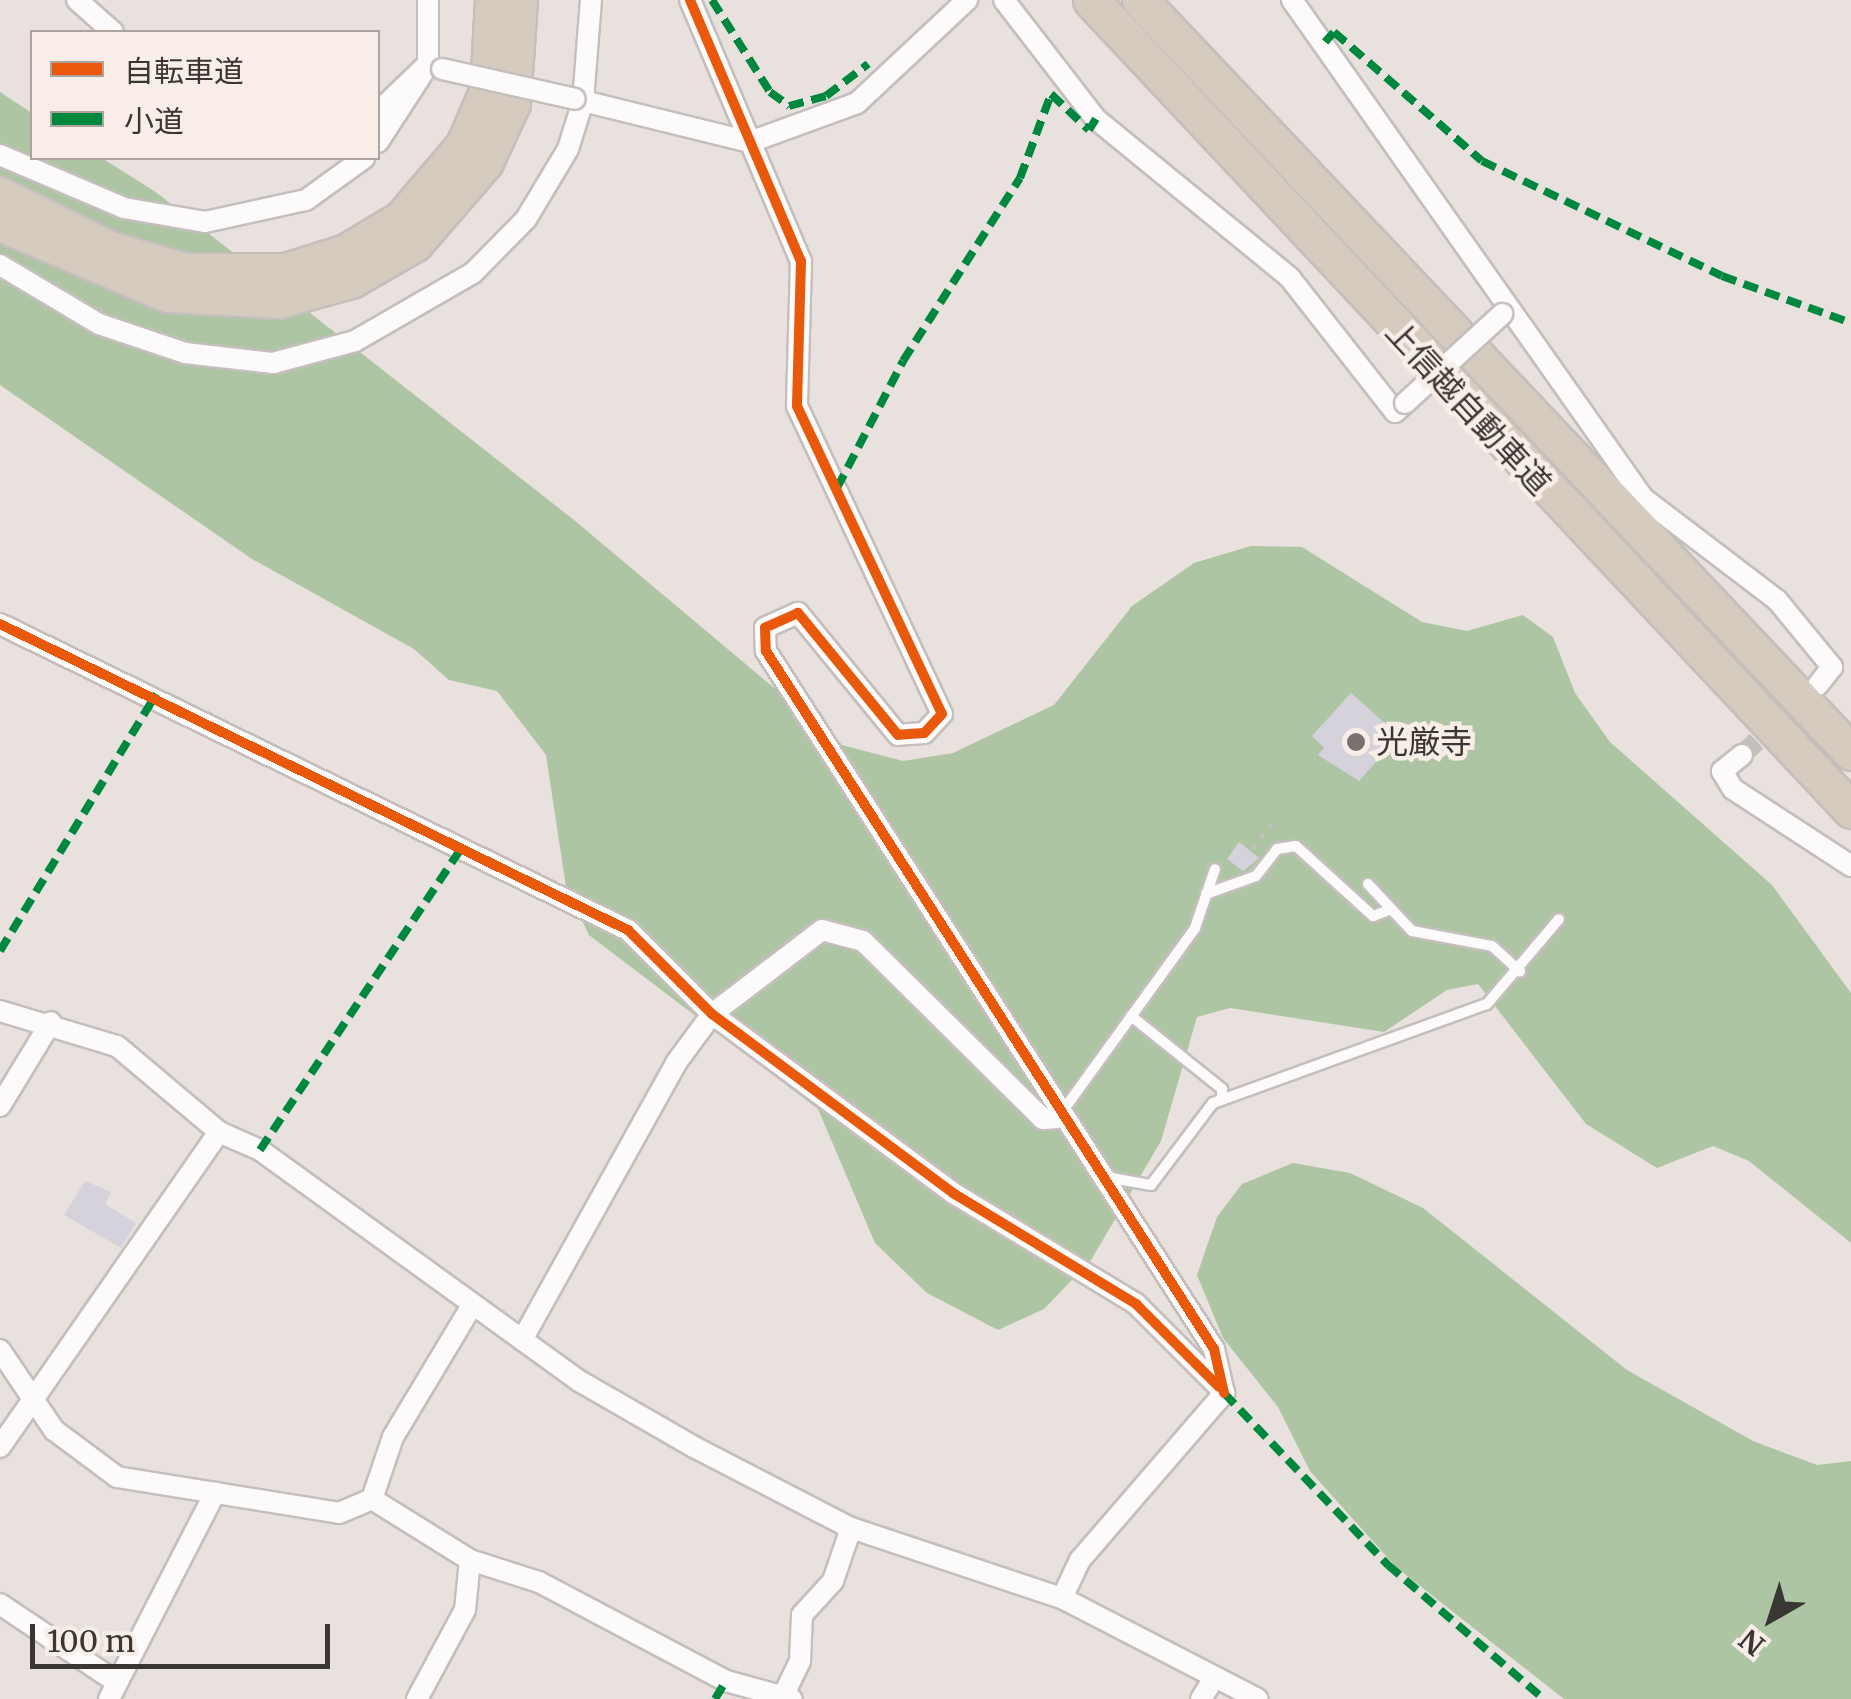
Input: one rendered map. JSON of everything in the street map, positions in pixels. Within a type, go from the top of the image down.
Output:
[{"type":"highway","points":[[0,195],[109,249],[184,272],[253,275],[346,252],[401,220],[464,146],[488,89],[493,0]]},
{"type":"highway","points":[[0,222],[131,284],[207,301],[280,300],[351,280],[415,243],[485,162],[512,103],[519,0]]},
{"type":"highway","name":"上信越自動車道","points":[[1091,0],[1851,810]]},
{"type":"highway","name":"上信越自動車道","points":[[1140,0],[1851,752]]},
{"type":"street","points":[[77,0],[111,30]]},
{"type":"street","points":[[380,139],[435,67],[428,0]]},
{"type":"street","points":[[0,265],[142,340],[232,362],[314,357],[438,297],[502,247],[549,186],[579,100],[591,0]]},
{"type":"street","points":[[690,0],[801,261],[797,406],[942,714],[924,732],[898,735],[798,613],[765,628],[766,651],[1058,1118],[1214,1349],[1224,1393]]},
{"type":"street","points":[[435,67],[750,142],[856,103],[966,0]]},
{"type":"street","points":[[1004,0],[1096,119],[1290,278],[1395,412],[1506,310]]},
{"type":"street","points":[[1292,0],[1506,310],[1642,498],[1777,600],[1832,666],[1818,685]]},
{"type":"street","points":[[380,110],[435,67]]},
{"type":"street","points":[[0,155],[124,208],[205,222],[306,200],[361,160]]},
{"type":"street","points":[[0,624],[628,930],[712,1014],[954,1193],[1136,1304],[1224,1393]]},
{"type":"street","points":[[1742,756],[1722,771],[1734,789],[1851,866]]},
{"type":"street","points":[[522,1340],[712,1014],[806,938],[841,932],[918,991],[1043,1119],[1058,1118]]},
{"type":"street","points":[[0,1011],[51,1022],[117,1046],[219,1132],[260,1150],[471,1306],[597,1391],[851,1528],[1062,1598],[1258,1699]]},
{"type":"street","points":[[0,1106],[51,1022]]},
{"type":"street","points":[[0,1446],[33,1407],[219,1132]]},
{"type":"street","points":[[0,1350],[26,1380],[33,1407],[82,1460],[117,1477],[339,1514],[372,1499],[393,1437],[471,1306]]},
{"type":"street","points":[[1062,1598],[1080,1560],[1224,1393]]},
{"type":"street","points":[[0,1604],[112,1690],[180,1574],[215,1493]]},
{"type":"street","points":[[372,1499],[470,1560],[540,1582],[726,1681],[788,1696],[800,1662],[802,1615],[833,1581],[851,1528]]},
{"type":"street","points":[[417,1699],[465,1610],[470,1560]]},
{"type":"street","points":[[1201,1699],[1214,1678]]},
{"type":"lane","points":[[1206,894],[1256,876],[1277,848],[1296,846],[1372,916],[1386,911]]},
{"type":"lane","points":[[1058,1118],[1194,928],[1215,869]]},
{"type":"lane","points":[[1368,884],[1386,911],[1434,941],[1492,946],[1520,971]]},
{"type":"lane","points":[[1095,1175],[1151,1186],[1222,1099],[1486,1004],[1520,971],[1559,919]]},
{"type":"lane","points":[[1131,1016],[1222,1089],[1222,1099]]},
{"type":"path","points":[[1253,848],[1276,818]]},
{"type":"green space","points":[[0,92],[30,112],[30,160],[105,160],[157,193],[574,520],[842,745],[903,761],[953,753],[1054,705],[1132,606],[1194,563],[1251,546],[1302,547],[1422,622],[1467,631],[1523,615],[1553,637],[1575,693],[1610,742],[1772,885],[1851,993],[1851,1243],[1749,1161],[1713,1146],[1657,1168],[1586,1124],[1478,984],[1447,990],[1384,1032],[1230,1008],[1197,1017],[1161,1141],[1091,1260],[1044,1309],[998,1330],[927,1293],[875,1243],[818,1109],[589,935],[566,887],[546,755],[497,691],[449,680],[414,649],[252,559],[0,385]]},
{"type":"green space","points":[[1293,1163],[1350,1173],[1423,1208],[1627,1370],[1753,1441],[1817,1465],[1851,1461],[1851,1699],[1564,1699],[1396,1567],[1310,1471],[1278,1407],[1223,1338],[1197,1275],[1217,1217],[1242,1184]]},
{"type":"building","name":"光厳寺","points":[[1351,693],[1399,736],[1359,781],[1318,755],[1324,748],[1312,736]]},
{"type":"building","points":[[1239,842],[1259,858],[1243,871],[1227,859]]},
{"type":"building","points":[[85,1181],[111,1192],[105,1204],[136,1223],[121,1248],[64,1215]]},
{"type":"tunnel","points":[[1742,755],[1806,695]]},
{"type":"marked path","points":[[712,0],[770,92],[789,106],[826,96],[868,64]]},
{"type":"marked path","points":[[1325,42],[1334,32],[1482,161],[1722,276],[1851,323]]},
{"type":"marked path","points":[[837,488],[903,361],[1020,178],[1051,94],[1089,130],[1096,119]]},
{"type":"marked path","points":[[0,951],[156,694]]},
{"type":"marked path","points":[[260,1150],[463,846]]},
{"type":"marked path","points":[[1224,1393],[1388,1565],[1544,1699]]},
{"type":"marked path","points":[[715,1699],[726,1681]]},
{"type":"cycle path","points":[[690,0],[801,261],[797,406],[942,714],[924,733],[898,735],[798,613],[765,628],[766,651],[1214,1349],[1224,1393]]},
{"type":"cycle path","points":[[0,624],[628,930],[712,1014],[953,1193],[1136,1304],[1219,1387]]},
{"type":"place","name":"光厳寺","points":[[1356,742]]}]
